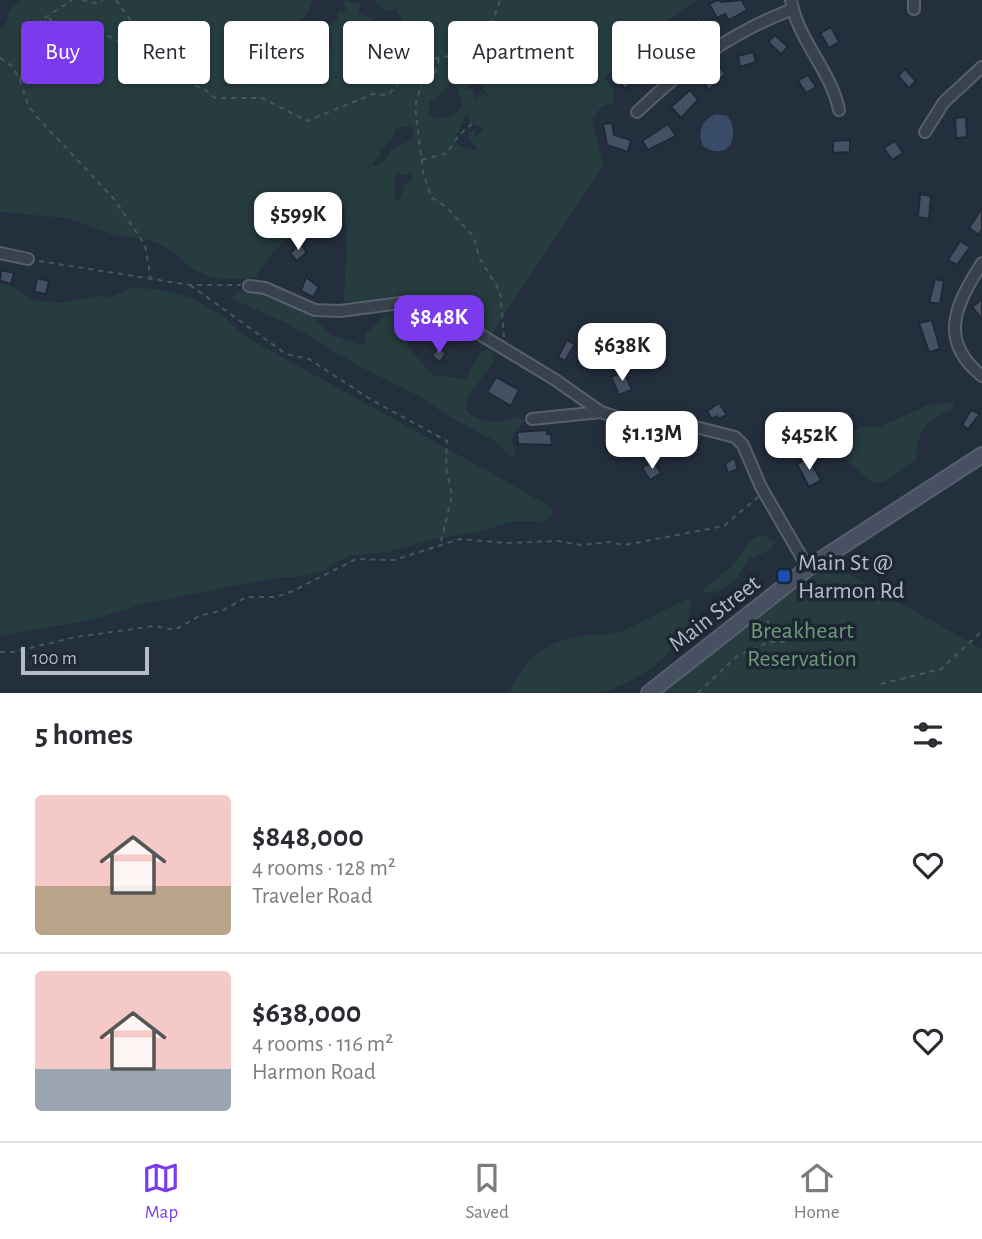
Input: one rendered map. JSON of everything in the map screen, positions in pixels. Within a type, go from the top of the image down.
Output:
[{"type":"main road","name":"Main Street","points":[[649,693],[808,568],[982,455]]},
{"type":"street","points":[[637,112],[673,79],[721,43],[792,4],[808,45],[834,88],[839,110]]},
{"type":"street","points":[[925,132],[944,102],[982,67]]},
{"type":"street","points":[[0,253],[29,259]]},
{"type":"street","points":[[982,263],[959,305],[954,327],[960,351],[982,376]]},
{"type":"street","points":[[249,286],[265,288],[315,310],[340,311],[408,302],[433,306],[554,379],[601,412],[625,419],[692,426],[735,437],[743,445],[765,494],[808,568]]},
{"type":"street","points":[[532,419],[601,412]]},
{"type":"path","points":[[20,80],[34,26],[60,5],[72,0]]},
{"type":"path","points":[[82,0],[95,3],[103,0]]},
{"type":"path","points":[[116,0],[131,21]]},
{"type":"path","points":[[189,84],[203,88],[215,98],[262,98],[307,121],[373,94],[388,95],[418,61],[463,54],[483,39],[500,0]]},
{"type":"path","points":[[48,17],[62,34],[74,35],[81,29],[92,28],[118,39]]},
{"type":"path","points":[[0,58],[12,65],[28,106],[114,199],[143,242],[150,280]]},
{"type":"path","points":[[440,58],[435,73],[423,79],[415,106],[421,160],[431,197],[445,206],[474,236],[480,259],[500,291],[507,353]]},
{"type":"path","points":[[421,160],[447,153],[458,135],[472,124]]},
{"type":"path","points":[[29,259],[190,285],[249,286]]},
{"type":"path","points":[[190,285],[286,354],[309,359],[370,399],[447,440],[446,467],[452,496],[441,542]]},
{"type":"path","points":[[0,652],[13,652],[76,637],[155,625],[175,630],[199,616],[223,610],[246,597],[275,597],[293,591],[356,559],[394,560],[441,542],[460,538],[506,543],[558,541],[581,545],[608,542],[625,545],[724,526],[751,501],[765,494]]},
{"type":"path","points":[[768,621],[769,642]]},
{"type":"path","points":[[881,684],[941,669],[982,631]]},
{"type":"path","points":[[698,693],[728,662],[769,642],[783,643],[796,635]]},
{"type":"green space","points":[[21,0],[313,0],[309,11],[299,21],[224,21],[224,84],[329,84],[329,50],[332,47],[329,25],[338,19],[337,12],[346,11],[344,0],[361,4],[358,13],[372,18],[372,21],[343,21],[343,84],[434,84],[434,21],[402,21],[396,9],[384,11],[375,0],[698,0],[666,21],[612,21],[612,69],[605,78],[612,87],[614,102],[601,107],[592,120],[604,165],[491,335],[450,308],[427,298],[403,295],[344,301],[347,236],[344,208],[298,227],[272,253],[256,276],[244,279],[213,278],[194,270],[166,247],[149,240],[117,236],[65,218],[0,212],[0,29],[4,27],[10,9]],"holes":[[[450,85],[456,86],[463,106],[453,115],[435,119],[428,112],[430,100],[436,99]],[[467,114],[470,115],[469,122],[484,129],[477,137],[473,135],[476,130],[469,132],[469,140],[476,146],[476,151],[459,146],[454,140]],[[397,128],[414,128],[413,139],[391,150],[383,163],[374,166],[372,163],[381,155],[379,151],[390,141]],[[413,172],[411,181],[404,185],[401,198],[395,201],[394,180],[397,174],[406,175]]]},
{"type":"green space","points":[[0,284],[10,285],[32,300],[61,303],[96,296],[111,297],[131,288],[158,289],[191,298],[222,315],[246,337],[527,493],[550,507],[553,514],[544,522],[515,521],[474,533],[432,539],[389,552],[350,555],[320,572],[275,578],[143,604],[96,619],[0,636]]},
{"type":"green space","points":[[236,292],[260,294],[313,316],[329,334],[361,345],[366,342],[366,333],[386,314],[414,311],[418,321],[407,347],[433,375],[465,379],[481,352],[492,349],[493,362],[468,397],[465,408],[469,414],[482,420],[503,421],[516,417],[524,421],[511,439],[517,457],[509,455],[498,443],[443,413],[421,397],[355,364],[290,325],[232,299]]},
{"type":"green space","points":[[952,402],[955,404],[953,408],[936,418],[921,433],[916,460],[884,482],[871,482],[844,457],[854,432],[860,427],[879,427],[928,405]]},
{"type":"green space","points":[[762,535],[775,541],[772,549],[749,559],[736,579],[718,591],[701,591],[731,567],[751,540]]},
{"type":"green space","name":"Breakheart Reservation","points":[[829,563],[982,649],[982,693],[665,693],[735,634]]},
{"type":"green space","points":[[691,598],[688,621],[679,640],[661,660],[637,677],[601,692],[510,693],[524,667],[533,657],[554,644],[581,636],[620,632]]},
{"type":"water","points":[[716,114],[728,116],[733,132],[730,145],[719,151],[703,146],[701,136],[704,123]]},
{"type":"building","points":[[718,0],[742,0],[747,10],[729,20],[725,14],[717,18],[709,4]]},
{"type":"building","points":[[831,27],[839,42],[829,48],[820,33]]},
{"type":"building","points":[[775,35],[788,47],[781,54],[768,42]]},
{"type":"building","points":[[753,52],[756,62],[740,67],[738,56]]},
{"type":"building","points":[[905,69],[916,81],[909,88],[898,76]]},
{"type":"building","points":[[808,75],[816,87],[806,93],[798,81]]},
{"type":"building","points":[[704,84],[715,84],[709,90]]},
{"type":"building","points":[[690,90],[698,100],[681,118],[671,107]]},
{"type":"building","points":[[966,117],[967,137],[956,138],[955,118]]},
{"type":"building","points":[[612,123],[614,135],[631,140],[628,152],[607,145],[603,124]]},
{"type":"building","points":[[668,124],[676,136],[648,150],[642,141]]},
{"type":"building","points":[[850,140],[850,152],[833,153],[833,141]]},
{"type":"building","points":[[895,141],[903,153],[892,160],[884,148]]},
{"type":"building","points":[[920,194],[931,196],[929,219],[918,217]]},
{"type":"building","points":[[982,208],[982,229],[979,235],[969,228]]},
{"type":"building","points":[[960,241],[970,247],[957,265],[948,260]]},
{"type":"building","points":[[300,244],[307,252],[297,261],[290,253]]},
{"type":"building","points":[[1,270],[14,273],[11,284],[0,281]]},
{"type":"building","points":[[306,277],[319,287],[313,297],[301,291]]},
{"type":"building","points":[[37,278],[49,281],[46,294],[34,292]]},
{"type":"building","points":[[935,279],[944,281],[940,304],[929,302]]},
{"type":"building","points":[[982,299],[982,319],[972,307]]},
{"type":"building","points":[[932,320],[940,349],[929,352],[919,323]]},
{"type":"building","points":[[434,326],[447,331],[437,346],[423,336],[428,328],[432,330]]},
{"type":"building","points":[[567,340],[575,344],[565,361],[558,357]]},
{"type":"building","points":[[438,348],[446,353],[440,362],[432,356]]},
{"type":"building","points":[[624,371],[632,390],[619,395],[611,377]]},
{"type":"building","points":[[496,377],[519,390],[511,406],[487,392]]},
{"type":"building","points":[[719,403],[727,415],[712,419],[707,411]]},
{"type":"building","points":[[971,410],[980,414],[968,429],[962,425]]},
{"type":"building","points":[[547,430],[547,434],[551,434],[552,445],[518,444],[517,432]]},
{"type":"building","points":[[683,440],[698,440],[698,453],[682,452]]},
{"type":"building","points":[[734,458],[738,469],[728,473],[725,464]]},
{"type":"building","points":[[808,458],[821,480],[809,487],[797,464]]},
{"type":"building","points":[[653,461],[661,473],[650,480],[642,468]]},
{"type":"place","name":"Main St @ Harmon Rd","points":[[784,576]]}]
